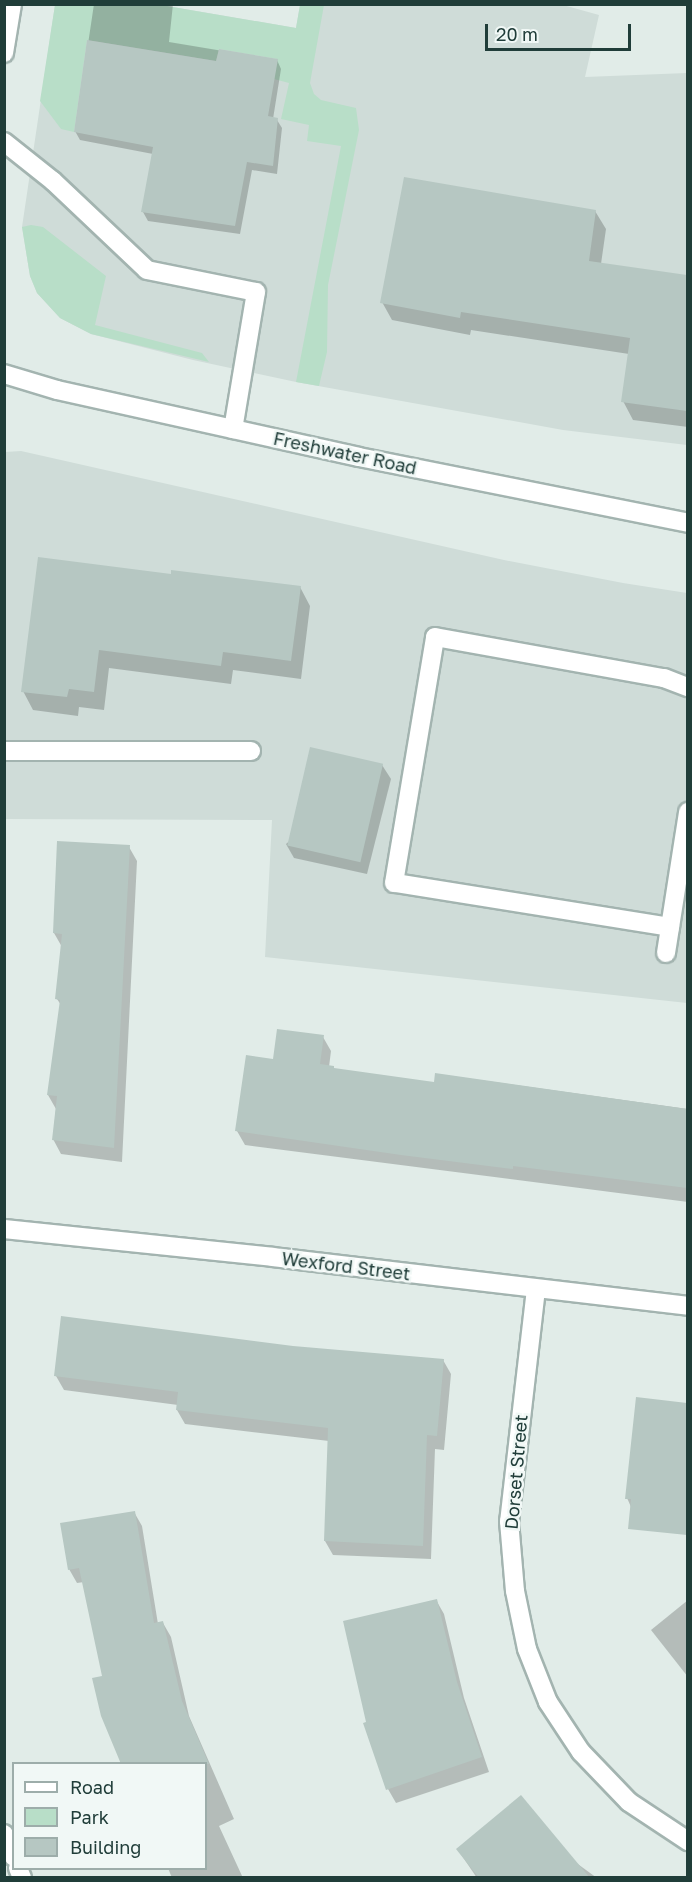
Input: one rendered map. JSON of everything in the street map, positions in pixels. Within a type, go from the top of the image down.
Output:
[{"type":"street","points":[[4,53],[12,4]]},
{"type":"street","points":[[4,142],[53,181],[147,270],[256,292],[233,429]]},
{"type":"street","name":"Freshwater Road","points":[[4,374],[57,390],[233,429],[687,524]]},
{"type":"street","points":[[670,927],[394,883],[435,637],[664,678],[687,687]]},
{"type":"street","points":[[4,751],[251,751]]},
{"type":"street","points":[[666,953],[687,812]]},
{"type":"street","name":"Wexford Street","points":[[4,1229],[261,1256],[687,1306]]},
{"type":"street","name":"Dorset Street","points":[[536,1289],[509,1521],[515,1591],[527,1649],[548,1701],[581,1752],[629,1802],[687,1841]]},
{"type":"street","points":[[4,1834],[12,1852]]},
{"type":"shaded area","points":[[55,5],[161,5],[296,28],[300,5],[563,5],[599,15],[585,77],[687,73],[687,445],[563,430],[296,382],[193,360],[91,334],[60,318],[37,293],[30,276],[22,227]]},
{"type":"shaded area","points":[[21,451],[504,560],[687,593],[687,1003],[265,957],[272,820],[5,819],[5,452]]},
{"type":"green space","points":[[55,5],[161,5],[296,28],[300,5],[324,5],[310,83],[314,94],[321,100],[356,108],[359,130],[328,285],[327,352],[319,386],[296,382],[341,146],[307,141],[309,125],[281,119],[289,83],[274,79],[277,59],[219,49],[216,61],[87,40],[74,132],[61,129],[40,101]]},
{"type":"green space","points":[[31,225],[43,227],[106,276],[95,325],[202,353],[209,362],[91,334],[60,318],[37,293],[30,276],[22,227]]},
{"type":"building","points":[[87,40],[216,61],[219,49],[278,59],[268,116],[278,118],[273,166],[247,162],[235,226],[141,212],[153,147],[74,132]]},
{"type":"building","points":[[404,177],[596,210],[589,261],[687,275],[687,411],[621,402],[630,338],[461,312],[460,318],[380,303]]},
{"type":"building","points":[[38,557],[171,574],[171,570],[301,586],[291,661],[223,652],[221,666],[99,650],[94,692],[69,689],[67,697],[21,692]]},
{"type":"building","points":[[310,747],[383,764],[360,862],[287,845]]},
{"type":"building","points":[[57,841],[130,845],[114,1148],[52,1140],[57,1096],[47,1095],[60,1000],[55,999],[62,934],[53,933]]},
{"type":"building","points":[[277,1029],[324,1035],[320,1064],[334,1066],[334,1068],[434,1082],[435,1073],[687,1109],[687,1188],[513,1166],[513,1169],[401,1155],[235,1131],[246,1055],[273,1059]]},
{"type":"building","points":[[61,1316],[293,1346],[444,1359],[437,1436],[427,1435],[423,1546],[324,1541],[328,1428],[176,1410],[178,1392],[54,1376]]},
{"type":"building","points":[[636,1397],[687,1403],[687,1535],[628,1529],[631,1499],[625,1499]]},
{"type":"building","points":[[135,1511],[154,1623],[163,1621],[182,1701],[209,1764],[207,1762],[120,1762],[101,1716],[92,1678],[102,1676],[79,1568],[68,1570],[60,1523]]},
{"type":"building","points":[[437,1599],[457,1682],[482,1757],[386,1790],[363,1723],[366,1722],[343,1621]]},
{"type":"building","points":[[521,1795],[590,1878],[479,1878],[456,1849]]}]
